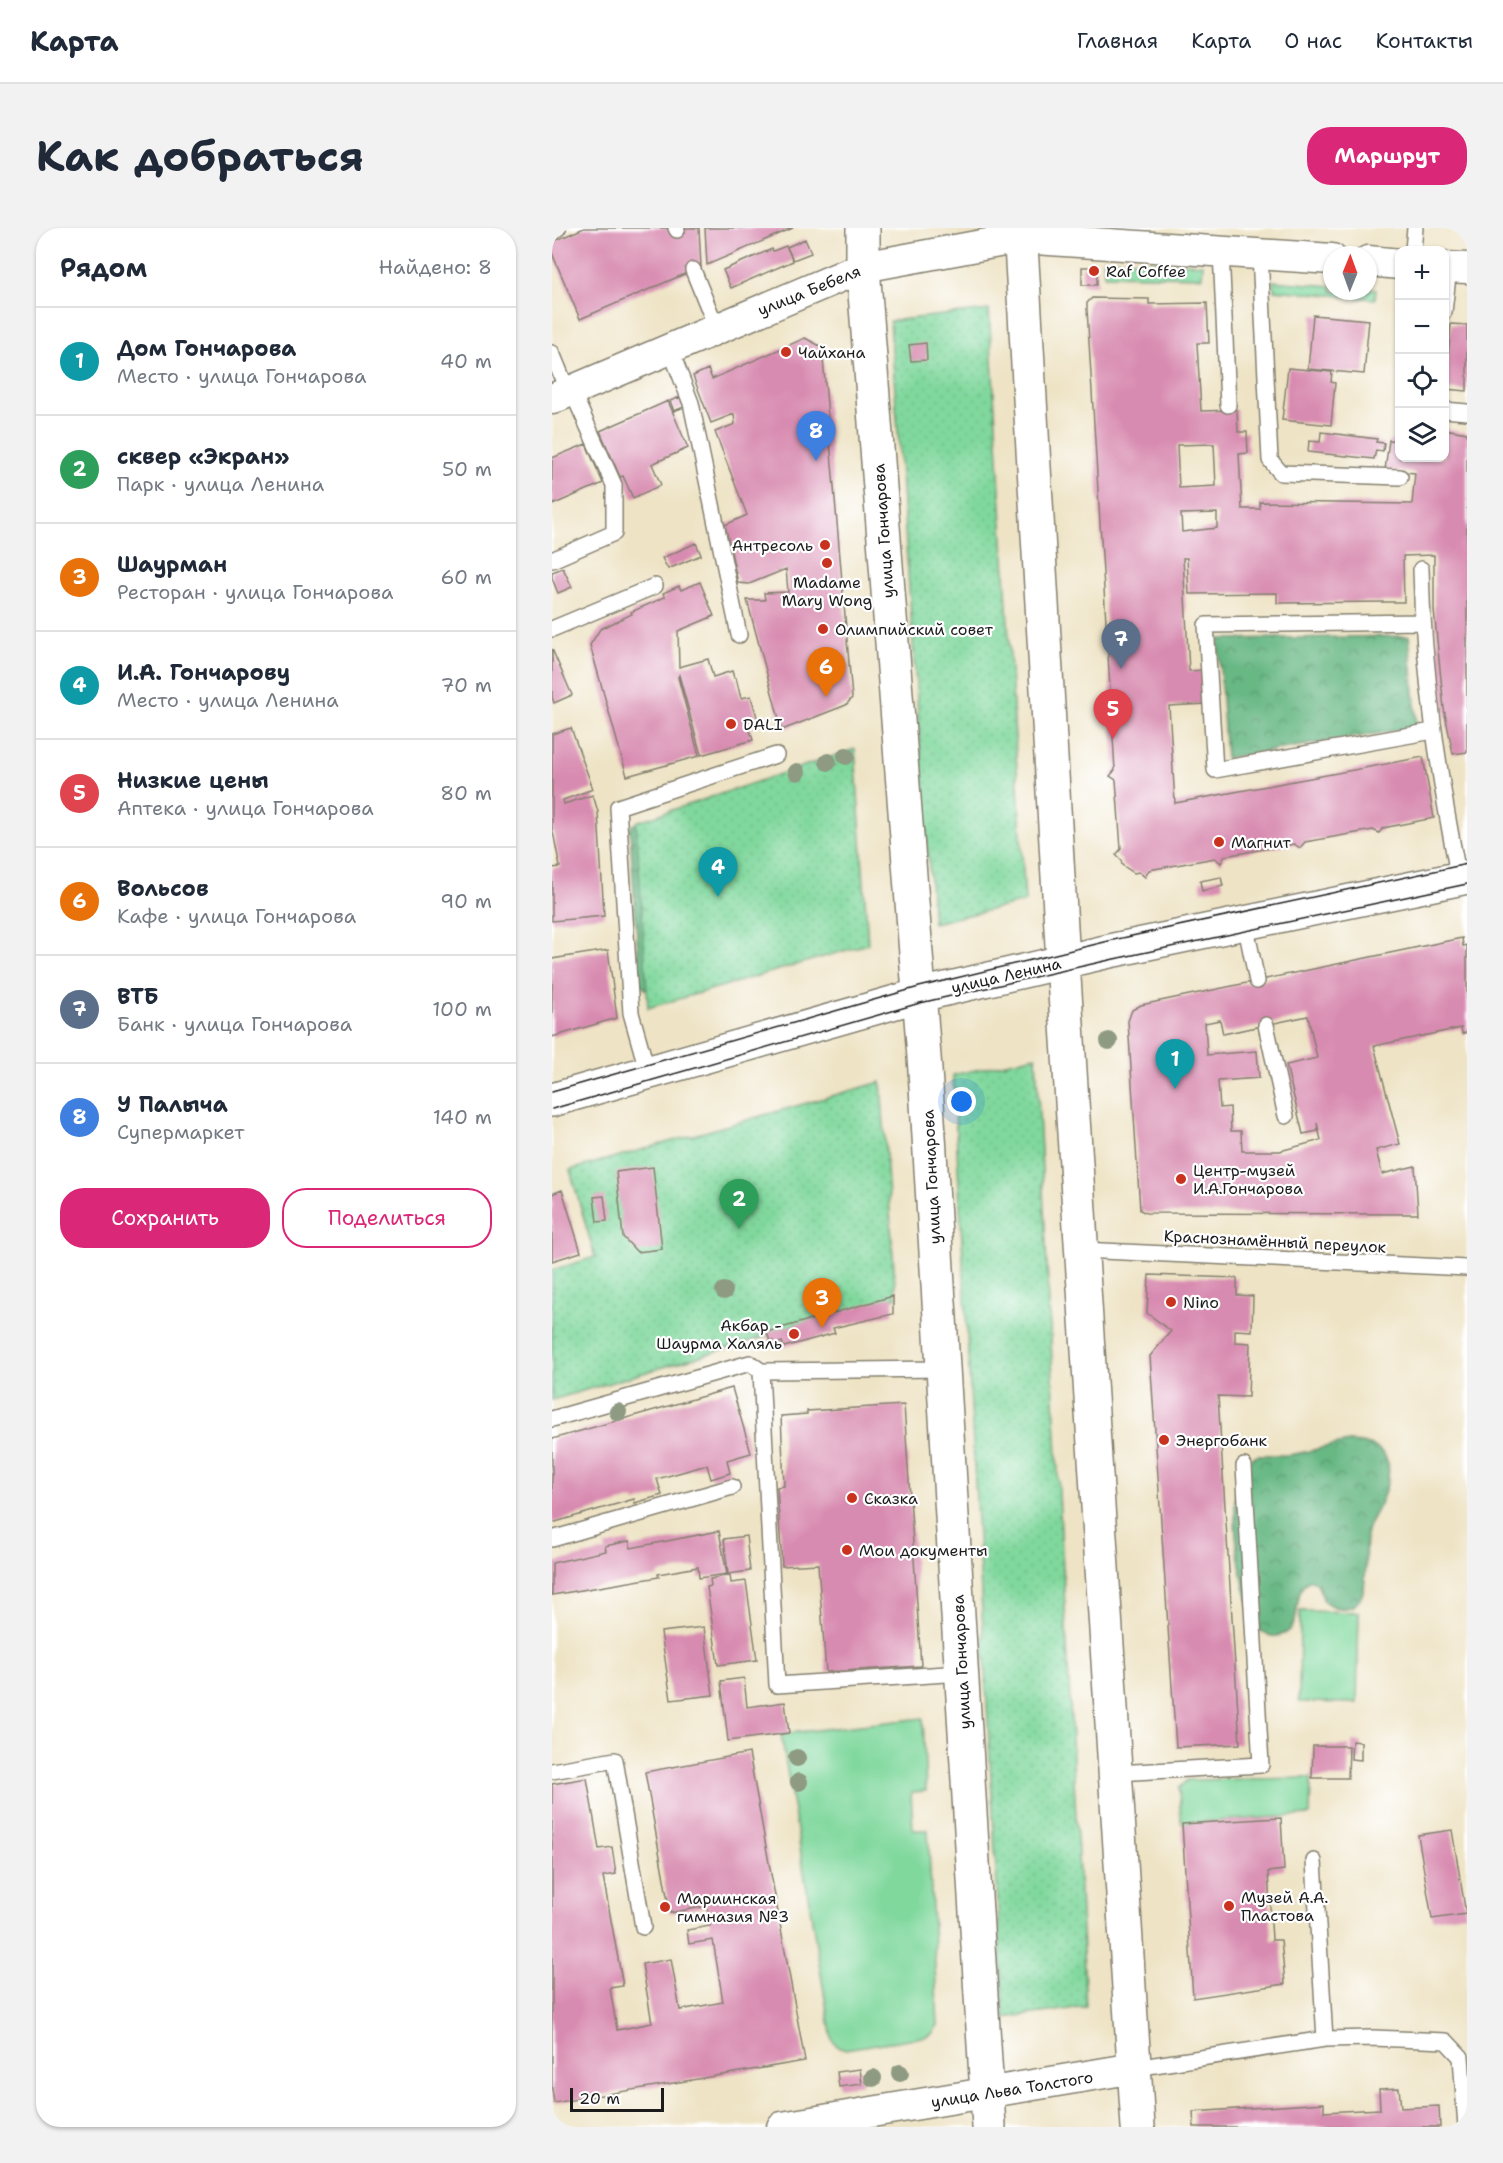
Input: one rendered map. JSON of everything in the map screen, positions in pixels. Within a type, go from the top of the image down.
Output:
[{"type":"main road","name":"улица Гончарова","points":[[863,228],[863,267],[920,995],[989,2127]]},
{"type":"main road","points":[[1020,233],[1063,962],[1138,2127]]},
{"type":"main road","name":"улица Ленина","points":[[552,1100],[920,995],[1063,962],[1463,878]]},
{"type":"street","name":"улица Бебеля","points":[[564,394],[863,267],[1020,233],[1323,258]]},
{"type":"street","points":[[1377,262],[1395,264]]},
{"type":"street","name":"улица Льва Толстого","points":[[782,2127],[1135,2068]]},
{"type":"lane","points":[[552,231],[558,228]]},
{"type":"lane","points":[[1413,246],[1415,228]]},
{"type":"lane","points":[[1221,251],[1228,405]]},
{"type":"lane","points":[[1260,254],[1270,460],[1281,473],[1400,477]]},
{"type":"lane","points":[[1446,300],[1453,267]]},
{"type":"lane","points":[[693,270],[717,328]]},
{"type":"lane","points":[[670,349],[692,403],[739,635]]},
{"type":"lane","points":[[552,353],[564,394],[614,485],[614,533],[552,560]]},
{"type":"lane","points":[[1449,410],[1467,412]]},
{"type":"lane","points":[[1420,569],[1422,622],[1433,730],[1463,878]]},
{"type":"lane","points":[[552,629],[655,586]]},
{"type":"lane","points":[[1422,622],[1206,625],[1215,770],[1433,730]]},
{"type":"lane","points":[[648,1073],[631,1013],[618,807],[776,755]]},
{"type":"lane","points":[[1245,923],[1257,981]]},
{"type":"lane","points":[[1266,1025],[1286,1116]]},
{"type":"lane","name":"Краснознамённый переулок","points":[[1081,1250],[1467,1268]]},
{"type":"lane","points":[[552,1419],[750,1363],[761,1371],[943,1369]]},
{"type":"lane","points":[[761,1371],[777,1685],[962,1673]]},
{"type":"lane","points":[[1116,1773],[1260,1765],[1244,1466]]},
{"type":"lane","points":[[552,1539],[732,1487]]},
{"type":"lane","points":[[552,1771],[615,1760],[643,1927]]},
{"type":"lane","points":[[1314,1861],[1325,2039]]},
{"type":"lane","points":[[1135,2068],[1325,2039],[1446,2041],[1461,2057],[1466,2127]]},
{"type":"green space","points":[[1104,259],[1203,264],[1202,277],[1104,275]]},
{"type":"green space","points":[[1273,281],[1323,285],[1323,294],[1274,290]]},
{"type":"green space","points":[[989,310],[1025,902],[933,923],[890,321]]},
{"type":"green space","points":[[1409,636],[1417,727],[1226,758],[1218,639]]},
{"type":"green space","points":[[855,749],[868,944],[648,1008],[636,822]]},
{"type":"green space","points":[[741,790],[651,986],[645,989],[640,984],[630,829],[632,825]]},
{"type":"green space","points":[[1036,1056],[1086,2007],[1004,2018],[953,1075]]},
{"type":"green space","points":[[881,1082],[896,1298],[552,1400],[552,1270],[595,1257],[570,1170]]},
{"type":"green space","points":[[1349,1442],[1364,1444],[1383,1453],[1389,1471],[1384,1493],[1367,1531],[1364,1588],[1361,1598],[1355,1605],[1345,1608],[1334,1607],[1324,1601],[1317,1583],[1311,1580],[1300,1592],[1292,1627],[1286,1633],[1276,1636],[1267,1635],[1260,1630],[1253,1616],[1241,1573],[1235,1522],[1238,1479],[1244,1465],[1257,1456],[1295,1454]]},
{"type":"green space","points":[[1300,1611],[1359,1612],[1357,1703],[1299,1702]]},
{"type":"green space","points":[[923,1718],[926,1791],[911,1792],[913,1830],[928,1830],[938,2025],[928,2036],[839,2048],[832,2040],[781,1734]]},
{"type":"green space","points":[[1311,1778],[1310,1815],[1181,1823],[1179,1788],[1187,1780]]},
{"type":"building","points":[[584,228],[667,228],[670,233],[681,228],[699,228],[701,267],[580,319],[552,253],[552,242]]},
{"type":"building","points":[[705,228],[793,228],[707,265]]},
{"type":"building","points":[[805,239],[811,253],[793,260],[787,247]]},
{"type":"building","points":[[786,246],[793,261],[731,288],[723,270],[772,249],[773,251]]},
{"type":"building","points":[[1082,267],[1097,267],[1097,285],[1082,285]]},
{"type":"building","points":[[1092,298],[1149,299],[1149,304],[1207,303],[1209,343],[1197,343],[1201,411],[1237,410],[1238,432],[1247,432],[1248,453],[1239,454],[1242,509],[1260,509],[1260,502],[1412,504],[1415,473],[1385,470],[1389,440],[1395,441],[1395,462],[1449,462],[1449,430],[1467,433],[1467,752],[1453,754],[1444,709],[1434,610],[1434,555],[1403,556],[1404,602],[1277,603],[1277,593],[1189,594],[1187,558],[1183,558],[1189,671],[1204,670],[1206,704],[1169,706],[1175,803],[1423,757],[1434,818],[1383,828],[1379,833],[1373,830],[1305,842],[1300,848],[1294,844],[1225,856],[1221,863],[1215,858],[1149,870],[1145,877],[1122,865],[1116,855],[1121,849],[1116,780],[1110,776],[1115,770],[1087,303]],"holes":[[[1214,444],[1216,486],[1179,488],[1177,445]],[[1217,513],[1217,528],[1182,532],[1181,514]]]},
{"type":"building","points":[[1313,315],[1369,320],[1364,374],[1308,369]]},
{"type":"building","points":[[1451,324],[1467,325],[1467,391],[1449,389]]},
{"type":"building","points":[[805,338],[822,347],[852,698],[846,705],[782,730],[747,600],[765,600],[764,593],[788,592],[786,569],[749,584],[738,583],[725,525],[747,515],[715,432],[735,424],[734,414],[711,423],[693,376],[708,369],[712,379]]},
{"type":"building","points":[[926,343],[927,360],[911,361],[909,345]]},
{"type":"building","points":[[1288,368],[1332,372],[1331,382],[1335,383],[1331,425],[1282,420]]},
{"type":"building","points":[[680,397],[684,407],[674,411],[670,401]]},
{"type":"building","points":[[668,401],[688,448],[652,464],[661,485],[633,498],[623,476],[620,477],[600,431]]},
{"type":"building","points":[[1321,432],[1377,439],[1376,442],[1384,443],[1383,451],[1376,450],[1374,459],[1308,452],[1309,441],[1320,442]]},
{"type":"building","points":[[586,444],[603,483],[552,505],[552,458]]},
{"type":"building","points":[[696,543],[701,555],[668,569],[662,558]]},
{"type":"building","points":[[563,568],[572,587],[558,593],[552,572]]},
{"type":"building","points":[[700,582],[714,616],[678,631],[679,667],[708,659],[713,677],[732,671],[741,698],[751,696],[759,724],[749,727],[753,740],[701,755],[679,675],[699,756],[627,776],[590,645],[600,629],[665,597],[663,593],[679,586],[681,590]]},
{"type":"building","points":[[552,649],[572,695],[554,703],[552,697]]},
{"type":"building","points":[[571,728],[593,789],[563,800],[564,804],[593,795],[598,812],[604,916],[552,921],[552,868],[560,867],[552,827],[552,734]]},
{"type":"building","points":[[1221,877],[1223,886],[1202,891],[1200,881]]},
{"type":"building","points":[[1462,938],[1463,946],[1467,945],[1467,1032],[1462,1034],[1461,1028],[1374,1046],[1400,1144],[1376,1150],[1382,1174],[1415,1166],[1418,1214],[1146,1213],[1140,1210],[1128,1021],[1132,1010],[1141,1005]],"holes":[[[1308,1016],[1317,1058],[1286,1065],[1303,1134],[1318,1131],[1317,1123],[1321,1140],[1280,1151],[1242,1151],[1241,1131],[1231,1131],[1230,1107],[1220,1108],[1218,1081],[1259,1078],[1257,1051],[1207,1055],[1205,1023],[1220,1020],[1223,1034]]]},
{"type":"building","points":[[608,950],[617,1018],[552,1037],[552,959]]},
{"type":"building","points":[[653,1167],[662,1249],[637,1252],[623,1237],[616,1172]]},
{"type":"building","points":[[562,1190],[581,1252],[552,1261],[552,1194]]},
{"type":"building","points":[[604,1196],[607,1221],[597,1222],[594,1197]]},
{"type":"building","points":[[1149,1275],[1237,1278],[1237,1295],[1253,1296],[1252,1331],[1235,1330],[1235,1342],[1250,1343],[1248,1397],[1218,1396],[1240,1744],[1176,1747],[1150,1356],[1171,1331],[1147,1313]]},
{"type":"building","points":[[893,1296],[893,1314],[833,1328],[835,1333],[784,1347],[782,1342],[774,1345],[773,1341],[770,1342],[767,1332]]},
{"type":"building","points":[[732,1388],[751,1453],[727,1460],[730,1473],[711,1479],[707,1465],[657,1479],[662,1495],[635,1503],[634,1499],[552,1523],[552,1439]]},
{"type":"building","name":"Мои документы","points":[[904,1405],[921,1666],[826,1672],[818,1564],[782,1566],[777,1487],[784,1486],[781,1416],[807,1414],[807,1411]]},
{"type":"building","points":[[719,1531],[727,1574],[699,1578],[698,1567],[658,1574],[659,1577],[552,1595],[552,1563],[606,1551],[605,1546],[629,1541],[631,1548]]},
{"type":"building","points":[[746,1536],[750,1571],[728,1574],[724,1539]]},
{"type":"building","points":[[730,1575],[731,1583],[746,1581],[757,1660],[718,1665],[707,1587],[711,1586],[710,1579]]},
{"type":"building","points":[[704,1627],[713,1695],[671,1700],[661,1632]]},
{"type":"building","points":[[744,1678],[747,1707],[785,1702],[789,1733],[728,1741],[721,1681]]},
{"type":"building","points":[[1352,1741],[1361,1742],[1361,1760],[1351,1759]]},
{"type":"building","points":[[1313,1746],[1349,1746],[1348,1778],[1312,1778]]},
{"type":"building","points":[[749,1753],[805,2061],[554,2103],[552,2089],[552,1784],[587,1778],[599,1849],[612,1847],[616,1874],[603,1876],[623,1986],[610,1988],[617,2030],[652,2023],[642,1964],[671,1959],[680,2010],[723,2002],[713,1940],[689,1944],[687,1930],[710,1926],[707,1906],[670,1913],[645,1772]]},
{"type":"building","name":"Музей А.А. Пластова","points":[[1281,1818],[1284,1870],[1268,1872],[1272,1940],[1281,1940],[1285,1984],[1193,1998],[1182,1824]]},
{"type":"building","points":[[1452,1830],[1466,1914],[1432,1919],[1418,1835]]},
{"type":"building","points":[[860,2069],[862,2084],[839,2087],[837,2072]]},
{"type":"building","points":[[1399,2088],[1401,2108],[1439,2106],[1440,2127],[1194,2127],[1193,2112],[1324,2103],[1324,2112],[1380,2109],[1379,2089]]},
{"type":"tram line","points":[[552,1092],[919,987],[1113,940],[1467,864]]},
{"type":"tram line","points":[[552,1109],[920,1003],[1467,884]]},
{"type":"place","name":"Raf Coffee","points":[[1094,271]]},
{"type":"place","name":"Чайхана","points":[[786,352]]},
{"type":"place","name":"У Палыча","points":[[816,461]]},
{"type":"place","name":"Антресоль","points":[[825,545]]},
{"type":"place","name":"Madame Mary Wong","points":[[827,563]]},
{"type":"place","name":"Олимпийский совет","points":[[823,629]]},
{"type":"place","name":"ВТБ","points":[[1121,669]]},
{"type":"place","name":"Вольсов","points":[[826,697]]},
{"type":"place","name":"DALI","points":[[731,724]]},
{"type":"place","name":"Низкие цены","points":[[1113,739]]},
{"type":"place","name":"Магнит","points":[[1219,842]]},
{"type":"place","name":"И.А. Гончарову","points":[[718,897]]},
{"type":"place","name":"Дом Гончарова","points":[[1175,1089]]},
{"type":"place","name":"Центр-музей И.А.Гончарова","points":[[1181,1179]]},
{"type":"place","name":"сквер «Экран»","points":[[739,1229]]},
{"type":"place","name":"Nino","points":[[1171,1302]]},
{"type":"place","name":"Шаурман","points":[[822,1328]]},
{"type":"place","name":"Акбар - Шаурма Халяль","points":[[794,1334]]},
{"type":"place","name":"Энергобанк","points":[[1164,1440]]},
{"type":"place","name":"Сказка","points":[[852,1498]]},
{"type":"place","name":"Мои документы","points":[[847,1550]]},
{"type":"place","name":"Музей А.А. Пластова","points":[[1229,1906]]},
{"type":"place","name":"Мариинская гимназия №3","points":[[665,1907]]}]
